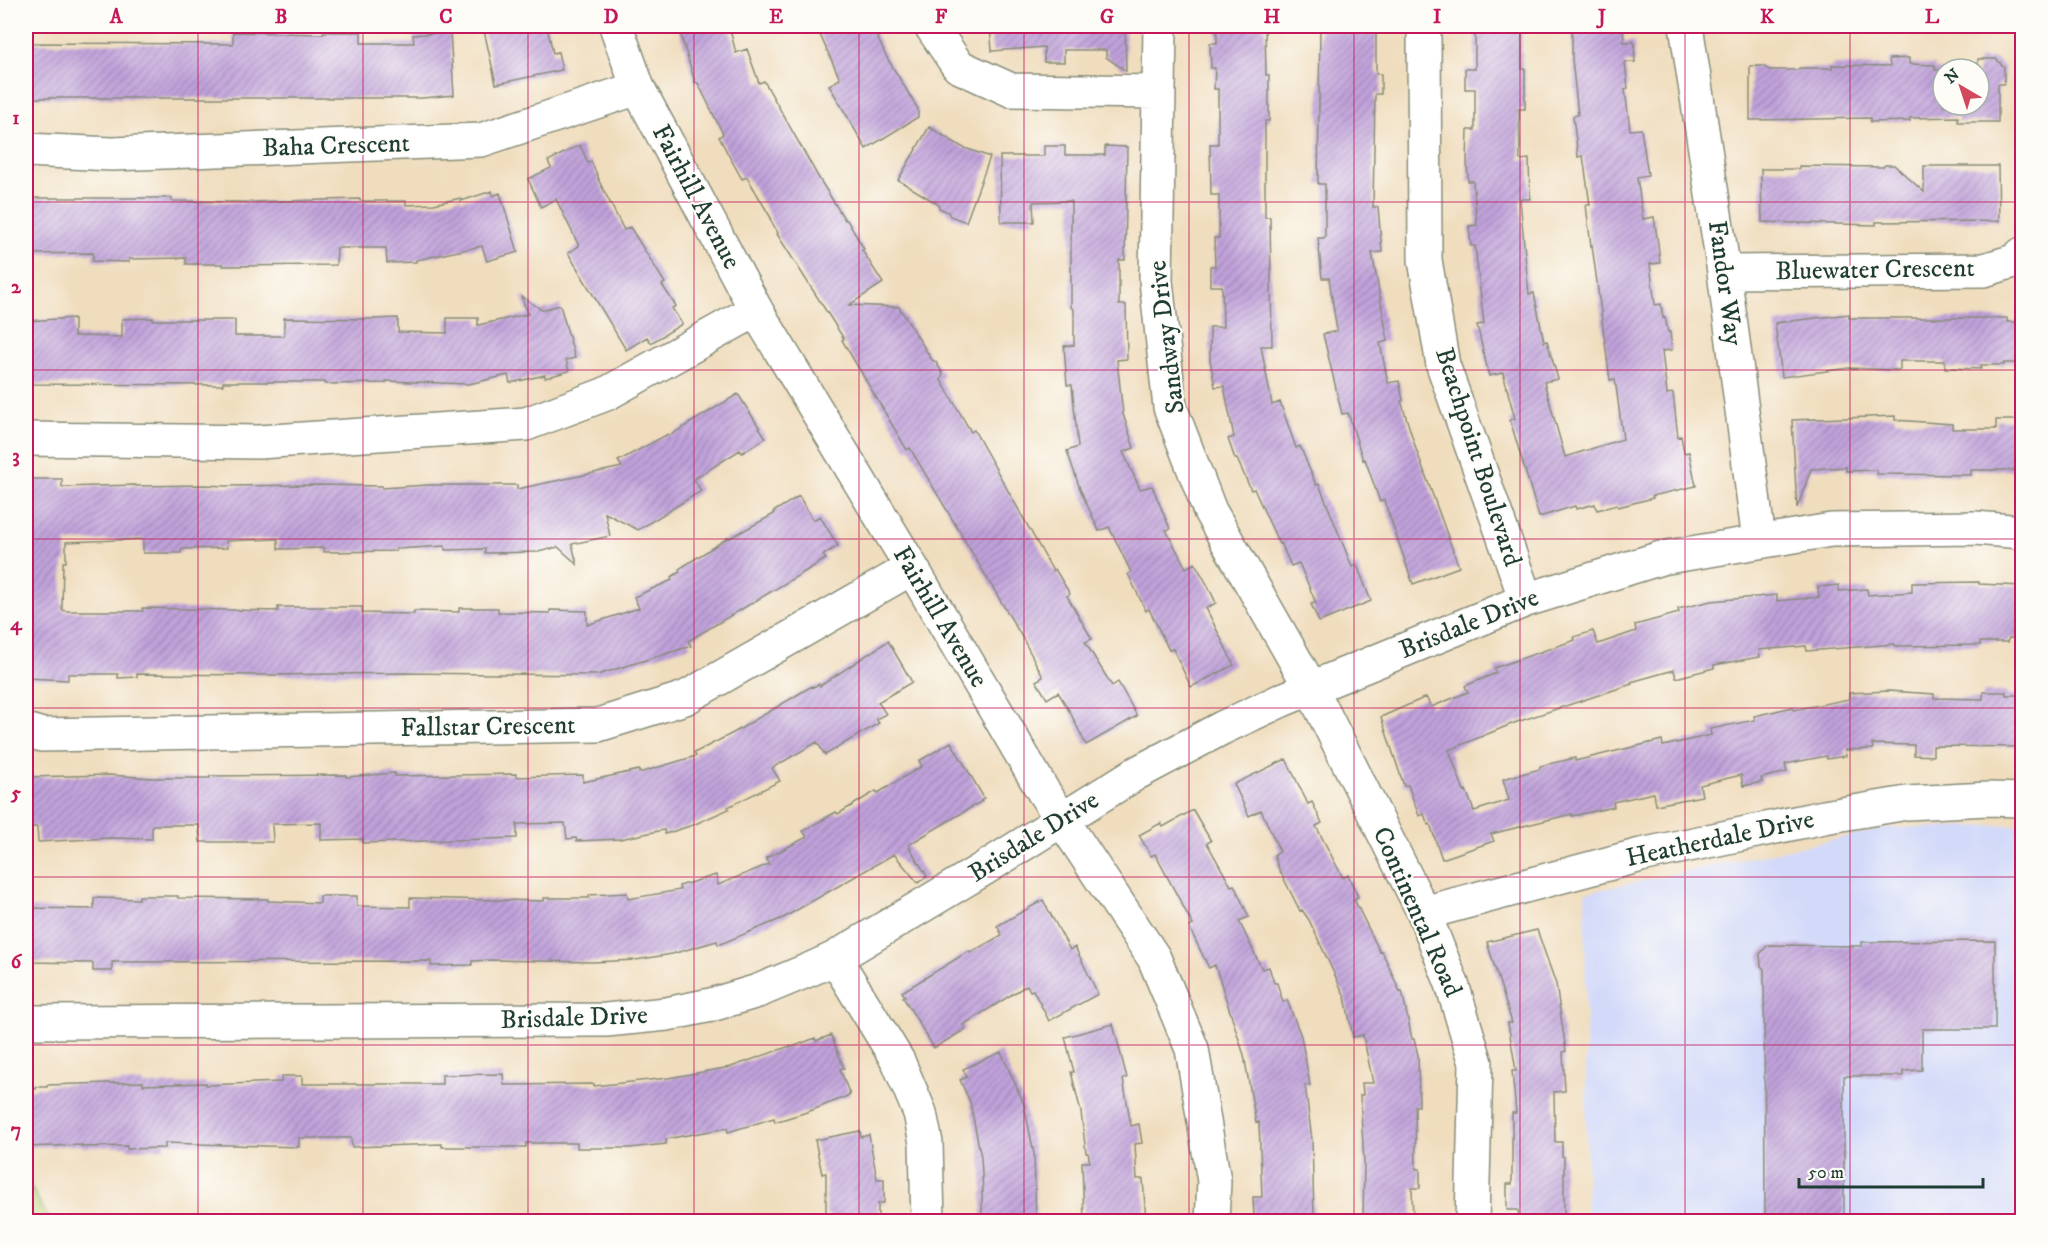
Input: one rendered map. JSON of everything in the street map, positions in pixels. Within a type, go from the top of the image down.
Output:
[{"type":"street","name":"Fairhill Avenue","points":[[616,26],[638,88],[756,310],[912,567],[1061,820],[1154,958],[1192,1049],[1214,1181],[1212,1221]]},
{"type":"street","points":[[931,26],[958,66],[1011,90],[1158,92]]},
{"type":"street","name":"Sandway Drive","points":[[1160,26],[1156,281],[1170,406],[1210,511],[1311,688]]},
{"type":"street","name":"Beachpoint Boulevard","points":[[1424,26],[1425,260],[1443,365],[1526,600]]},
{"type":"street","name":"Fandor Way","points":[[1686,26],[1724,272],[1759,541]]},
{"type":"street","name":"Baha Crescent","points":[[26,150],[112,154],[481,140],[638,88]]},
{"type":"street","name":"Bluewater Crescent","points":[[1724,272],[1984,270],[2014,261],[2022,254]]},
{"type":"street","points":[[26,439],[259,442],[526,424],[606,394],[756,310]]},
{"type":"street","name":"Brisdale Drive","points":[[26,1022],[628,1019],[667,1014],[738,998],[835,958],[1136,774],[1213,733],[1311,688],[1526,600],[1660,558],[1831,530],[1975,528],[2022,532]]},
{"type":"street","name":"Fallstar Crescent","points":[[26,730],[42,735],[598,725],[686,698],[912,567]]},
{"type":"street","name":"Continental Road","points":[[1311,688],[1424,913],[1452,984],[1476,1064],[1472,1221]]},
{"type":"street","name":"Heatherdale Drive","points":[[1424,913],[1641,855],[1824,817],[1907,803],[1988,799],[2022,800]]},
{"type":"street","points":[[835,958],[898,1061],[920,1113],[926,1143],[928,1221]]},
{"type":"shaded area","points":[[2022,825],[2022,1221],[1587,1221],[1585,893],[1889,828]]},
{"type":"green space","points":[[26,1178],[50,1221],[26,1221]]},
{"type":"building","points":[[483,26],[547,26],[553,53],[558,52],[562,70],[496,84]]},
{"type":"building","points":[[678,26],[729,26],[736,53],[747,49],[759,83],[764,81],[820,180],[847,220],[864,249],[862,250],[883,283],[849,305],[899,307],[932,360],[936,362],[943,374],[941,380],[971,432],[974,430],[1053,571],[1055,569],[1070,594],[1067,596],[1092,639],[1085,642],[1112,686],[1118,682],[1137,716],[1086,745],[1058,692],[1047,699],[1036,681],[1043,677],[1022,637],[910,448],[907,450],[842,340],[844,339],[777,234],[771,218],[747,177],[742,179],[728,154],[719,137],[723,134],[698,83],[695,82]]},
{"type":"building","points":[[816,26],[872,26],[886,56],[918,109],[918,117],[866,149],[829,85],[840,79]]},
{"type":"building","points":[[990,26],[1125,26],[1126,71],[1106,57],[1106,50],[1064,50],[1064,62],[1044,62],[1044,47],[992,51]]},
{"type":"building","points":[[1217,26],[1265,26],[1266,75],[1269,75],[1269,121],[1265,121],[1265,217],[1270,217],[1272,346],[1261,346],[1272,405],[1280,402],[1296,448],[1300,446],[1316,485],[1319,484],[1352,567],[1357,565],[1371,601],[1319,622],[1311,604],[1316,603],[1299,563],[1291,566],[1254,489],[1251,490],[1235,459],[1228,439],[1234,437],[1224,386],[1215,387],[1210,360],[1210,327],[1223,327],[1222,286],[1210,286],[1210,266],[1215,266],[1214,238],[1219,238],[1219,195],[1211,195],[1210,144],[1218,144],[1218,89],[1214,89],[1215,68],[1211,68],[1210,43],[1217,43]]},
{"type":"building","points":[[1320,26],[1370,26],[1370,30],[1376,30],[1376,74],[1381,74],[1381,94],[1375,94],[1373,207],[1378,207],[1382,252],[1372,253],[1388,341],[1380,343],[1388,383],[1399,381],[1403,400],[1401,401],[1416,449],[1459,567],[1413,584],[1384,500],[1380,502],[1348,413],[1342,414],[1323,334],[1337,331],[1329,278],[1322,278],[1318,238],[1325,238],[1325,184],[1318,184]]},
{"type":"building","points":[[1475,26],[1522,26],[1525,109],[1519,109],[1520,160],[1529,159],[1530,199],[1520,199],[1525,255],[1529,294],[1534,293],[1544,342],[1547,341],[1558,379],[1544,382],[1565,457],[1623,439],[1615,379],[1610,380],[1591,246],[1586,205],[1590,205],[1583,156],[1578,157],[1573,116],[1578,115],[1572,59],[1572,26],[1623,26],[1624,42],[1634,42],[1635,62],[1625,62],[1628,88],[1625,89],[1630,130],[1641,129],[1648,175],[1637,177],[1643,219],[1654,217],[1658,244],[1660,263],[1650,264],[1655,305],[1661,304],[1663,318],[1665,317],[1668,332],[1670,332],[1672,350],[1662,351],[1667,394],[1673,393],[1678,437],[1681,436],[1684,453],[1689,452],[1696,486],[1618,507],[1617,505],[1597,510],[1595,504],[1576,509],[1575,506],[1539,517],[1510,420],[1515,419],[1503,373],[1489,376],[1477,325],[1484,324],[1475,246],[1471,246],[1469,226],[1477,225],[1473,181],[1468,181],[1467,161],[1468,130],[1475,130],[1475,89],[1465,89],[1465,69],[1475,69]]},
{"type":"building","points":[[233,32],[323,34],[323,32],[361,32],[361,43],[414,43],[413,35],[450,32],[454,95],[422,98],[26,98],[26,43],[233,44]]},
{"type":"building","points":[[1909,58],[1909,64],[1931,65],[1931,117],[1958,117],[1870,122],[1870,118],[1750,120],[1750,66],[1763,66],[1769,70],[1799,70],[1799,68],[1832,68],[1832,65],[1890,66],[1889,59]]},
{"type":"building","points":[[1991,59],[1996,59],[2004,67],[2004,84],[1998,84],[1998,122],[1958,122],[1958,117],[1991,117]]},
{"type":"building","points":[[929,127],[962,147],[990,157],[966,222],[950,216],[948,212],[939,208],[938,204],[898,180]]},
{"type":"building","points":[[580,145],[588,163],[591,161],[624,230],[630,227],[665,283],[662,285],[676,306],[672,308],[682,324],[651,343],[647,337],[626,350],[568,253],[579,246],[556,199],[541,207],[528,179],[551,168],[548,161]]},
{"type":"building","points":[[1044,146],[1065,146],[1065,155],[1105,155],[1105,146],[1127,147],[1125,260],[1119,260],[1119,305],[1126,305],[1127,359],[1117,360],[1123,414],[1134,448],[1123,452],[1140,489],[1152,486],[1170,529],[1166,530],[1186,568],[1195,563],[1208,586],[1216,603],[1206,608],[1234,665],[1191,687],[1173,649],[1169,650],[1149,609],[1146,611],[1128,574],[1131,572],[1109,527],[1099,531],[1080,489],[1067,451],[1078,447],[1072,385],[1067,385],[1064,346],[1074,345],[1074,310],[1071,307],[1071,201],[1033,202],[1034,222],[1001,222],[1000,156],[1044,156]]},
{"type":"building","points":[[1894,165],[1924,192],[1924,166],[1998,166],[1999,221],[1876,222],[1876,225],[1762,222],[1761,169],[1799,169],[1799,166],[1883,167]]},
{"type":"building","points":[[492,191],[493,196],[500,193],[518,252],[487,261],[482,246],[416,260],[416,262],[387,263],[386,248],[337,248],[336,265],[223,266],[223,264],[186,264],[186,258],[129,259],[129,262],[93,261],[93,253],[26,254],[26,198],[172,198],[172,201],[248,202],[360,199],[360,201],[406,201],[406,205],[434,204],[461,198],[461,201]]},
{"type":"building","points":[[521,296],[542,310],[560,305],[575,358],[566,360],[569,371],[545,378],[545,375],[510,383],[508,375],[469,384],[386,381],[386,383],[325,384],[325,382],[223,382],[223,385],[26,384],[26,321],[74,318],[74,336],[122,337],[122,319],[153,318],[153,320],[235,320],[235,336],[284,336],[284,318],[398,318],[398,332],[447,333],[447,318],[478,318],[478,325],[528,314]]},
{"type":"building","points":[[1849,314],[1849,318],[2007,318],[2007,322],[2020,322],[2020,363],[1981,365],[1981,369],[1945,368],[1945,361],[1900,361],[1900,370],[1849,368],[1782,377],[1775,323]]},
{"type":"building","points":[[738,394],[766,438],[742,453],[740,450],[694,479],[701,491],[638,530],[605,513],[610,536],[572,544],[577,564],[558,547],[538,552],[485,553],[485,549],[445,550],[445,546],[396,549],[396,551],[324,552],[324,548],[278,549],[278,539],[226,541],[227,548],[181,549],[181,553],[143,553],[143,539],[66,542],[66,562],[63,562],[62,610],[66,611],[143,611],[142,608],[278,611],[278,607],[362,607],[362,613],[414,614],[414,611],[459,612],[459,608],[498,608],[498,612],[587,611],[587,625],[639,608],[634,597],[672,580],[671,577],[680,572],[679,569],[729,537],[774,514],[773,512],[799,496],[813,520],[820,516],[838,546],[823,555],[826,559],[688,641],[691,646],[597,675],[137,674],[137,677],[118,678],[118,674],[68,674],[68,680],[26,678],[26,479],[62,479],[62,487],[316,485],[382,486],[382,488],[427,485],[517,485],[517,489],[622,467],[618,461],[668,434],[669,436]]},
{"type":"building","points":[[1895,416],[1895,420],[1952,424],[1952,429],[1996,429],[1996,420],[2022,420],[2022,470],[1971,470],[1971,475],[1877,474],[1877,470],[1846,471],[1846,467],[1811,469],[1797,508],[1792,420]]},
{"type":"building","points":[[1979,582],[1979,584],[2022,586],[2022,639],[2009,638],[2007,642],[1980,642],[1980,645],[1895,646],[1895,644],[1807,651],[1806,646],[1759,650],[1760,657],[1714,665],[1714,668],[1676,678],[1674,670],[1631,682],[1632,684],[1514,723],[1449,750],[1474,811],[1509,800],[1503,779],[1540,769],[1540,766],[1575,758],[1575,761],[1662,740],[1663,746],[1711,735],[1710,729],[1755,720],[1754,716],[1793,707],[1794,710],[1849,699],[1849,693],[1889,691],[1934,694],[1934,698],[1983,699],[1983,692],[2022,695],[2022,747],[1933,746],[1933,756],[1914,755],[1914,745],[1872,744],[1873,749],[1845,750],[1846,756],[1827,759],[1826,756],[1785,764],[1787,772],[1761,778],[1762,782],[1743,786],[1741,775],[1700,785],[1702,796],[1656,805],[1654,793],[1613,802],[1614,807],[1572,816],[1572,814],[1491,834],[1494,841],[1442,859],[1430,824],[1428,825],[1424,814],[1419,816],[1408,785],[1404,786],[1381,717],[1426,697],[1431,707],[1468,692],[1465,686],[1496,673],[1494,668],[1575,640],[1574,637],[1593,631],[1598,644],[1636,631],[1635,625],[1679,613],[1678,609],[1711,601],[1777,595],[1777,601],[1819,597],[1818,587],[1839,585],[1839,591],[1867,589],[1868,595],[1912,592],[1912,583]]},
{"type":"building","points":[[888,641],[912,682],[878,702],[886,714],[876,719],[879,723],[825,755],[817,742],[772,768],[780,781],[728,807],[729,809],[693,825],[665,834],[664,830],[620,839],[577,841],[576,838],[567,839],[565,823],[517,824],[517,838],[363,843],[363,839],[321,840],[321,823],[272,824],[273,842],[200,842],[199,825],[152,825],[152,839],[110,838],[38,842],[37,827],[26,827],[26,777],[109,775],[210,778],[210,776],[346,775],[346,777],[395,773],[395,776],[516,774],[516,777],[583,775],[583,782],[639,770],[639,773],[696,756],[694,753],[735,732],[812,686],[819,684],[820,686]]},
{"type":"building","points":[[951,742],[984,798],[908,845],[927,876],[918,883],[894,854],[783,918],[718,945],[717,941],[672,954],[636,960],[593,962],[493,960],[472,961],[472,965],[431,966],[431,961],[112,962],[112,971],[93,971],[93,963],[26,962],[26,908],[94,909],[94,898],[139,899],[139,896],[178,896],[178,898],[268,899],[268,901],[320,903],[320,896],[357,896],[357,906],[410,907],[410,898],[544,901],[544,898],[589,898],[589,895],[627,893],[628,899],[680,890],[679,886],[716,875],[718,885],[769,864],[766,858],[807,837],[803,831],[836,812],[838,814],[876,791],[878,793],[922,766],[919,761]]},
{"type":"building","points":[[1286,759],[1308,804],[1312,802],[1322,823],[1316,826],[1343,878],[1348,875],[1358,897],[1354,899],[1380,952],[1382,951],[1400,992],[1402,991],[1412,1039],[1414,1039],[1418,1055],[1419,1106],[1415,1106],[1416,1169],[1420,1169],[1420,1188],[1412,1188],[1413,1221],[1363,1221],[1364,1162],[1360,1095],[1363,1095],[1362,1083],[1373,1083],[1363,1035],[1353,1037],[1345,997],[1309,920],[1302,910],[1300,911],[1278,867],[1274,855],[1280,852],[1261,810],[1249,816],[1234,784]]},
{"type":"building","points":[[1193,810],[1211,841],[1207,843],[1231,886],[1234,885],[1249,917],[1239,921],[1262,969],[1269,967],[1283,1002],[1287,1000],[1301,1036],[1310,1085],[1305,1085],[1312,1140],[1314,1215],[1254,1217],[1253,1197],[1262,1197],[1259,1122],[1256,1123],[1244,1055],[1215,965],[1209,968],[1189,927],[1193,925],[1155,854],[1151,856],[1139,835],[1161,823],[1163,827]]},
{"type":"building","points":[[1043,900],[1070,950],[1075,947],[1098,994],[1049,1021],[1033,990],[1030,991],[1027,985],[963,1025],[966,1029],[934,1048],[902,992],[969,951],[970,953],[1002,935],[997,926]]},
{"type":"building","points":[[1537,930],[1556,984],[1566,1051],[1563,1052],[1565,1091],[1554,1092],[1555,1142],[1562,1142],[1562,1156],[1564,1157],[1564,1220],[1519,1220],[1518,1210],[1507,1210],[1507,1184],[1512,1184],[1512,1113],[1516,1113],[1512,1071],[1516,1071],[1508,1023],[1512,1023],[1487,942]]},
{"type":"building","points":[[1995,941],[1995,1029],[1922,1029],[1922,1070],[1903,1071],[1903,1076],[1844,1076],[1844,1221],[1765,1221],[1764,969],[1761,966],[1760,954],[1768,945],[1862,946],[1862,942]]},
{"type":"building","points":[[1113,1024],[1127,1078],[1123,1079],[1131,1126],[1139,1124],[1142,1143],[1135,1144],[1137,1179],[1143,1179],[1146,1221],[1084,1221],[1082,1162],[1090,1162],[1088,1153],[1086,1153],[1081,1112],[1071,1072],[1074,1072],[1065,1037]]},
{"type":"building","points":[[831,1035],[844,1068],[840,1069],[850,1095],[775,1122],[774,1118],[728,1132],[727,1128],[666,1139],[666,1144],[629,1148],[577,1148],[577,1143],[526,1143],[526,1147],[442,1147],[442,1144],[352,1147],[351,1138],[299,1138],[299,1147],[165,1143],[165,1148],[127,1149],[127,1146],[82,1147],[82,1145],[26,1147],[26,1089],[47,1087],[47,1085],[143,1082],[143,1085],[206,1083],[206,1085],[281,1082],[282,1076],[302,1076],[302,1084],[442,1084],[442,1075],[503,1074],[504,1085],[594,1084],[594,1086],[668,1078],[731,1067],[815,1038],[816,1041]]},
{"type":"building","points":[[1001,1052],[1024,1104],[1034,1154],[1036,1221],[982,1221],[981,1157],[970,1102],[960,1080],[967,1077],[963,1069]]},
{"type":"building","points":[[860,1131],[861,1137],[869,1135],[877,1179],[884,1179],[884,1203],[878,1203],[878,1221],[829,1221],[829,1214],[826,1214],[826,1173],[822,1174],[815,1140]]}]
